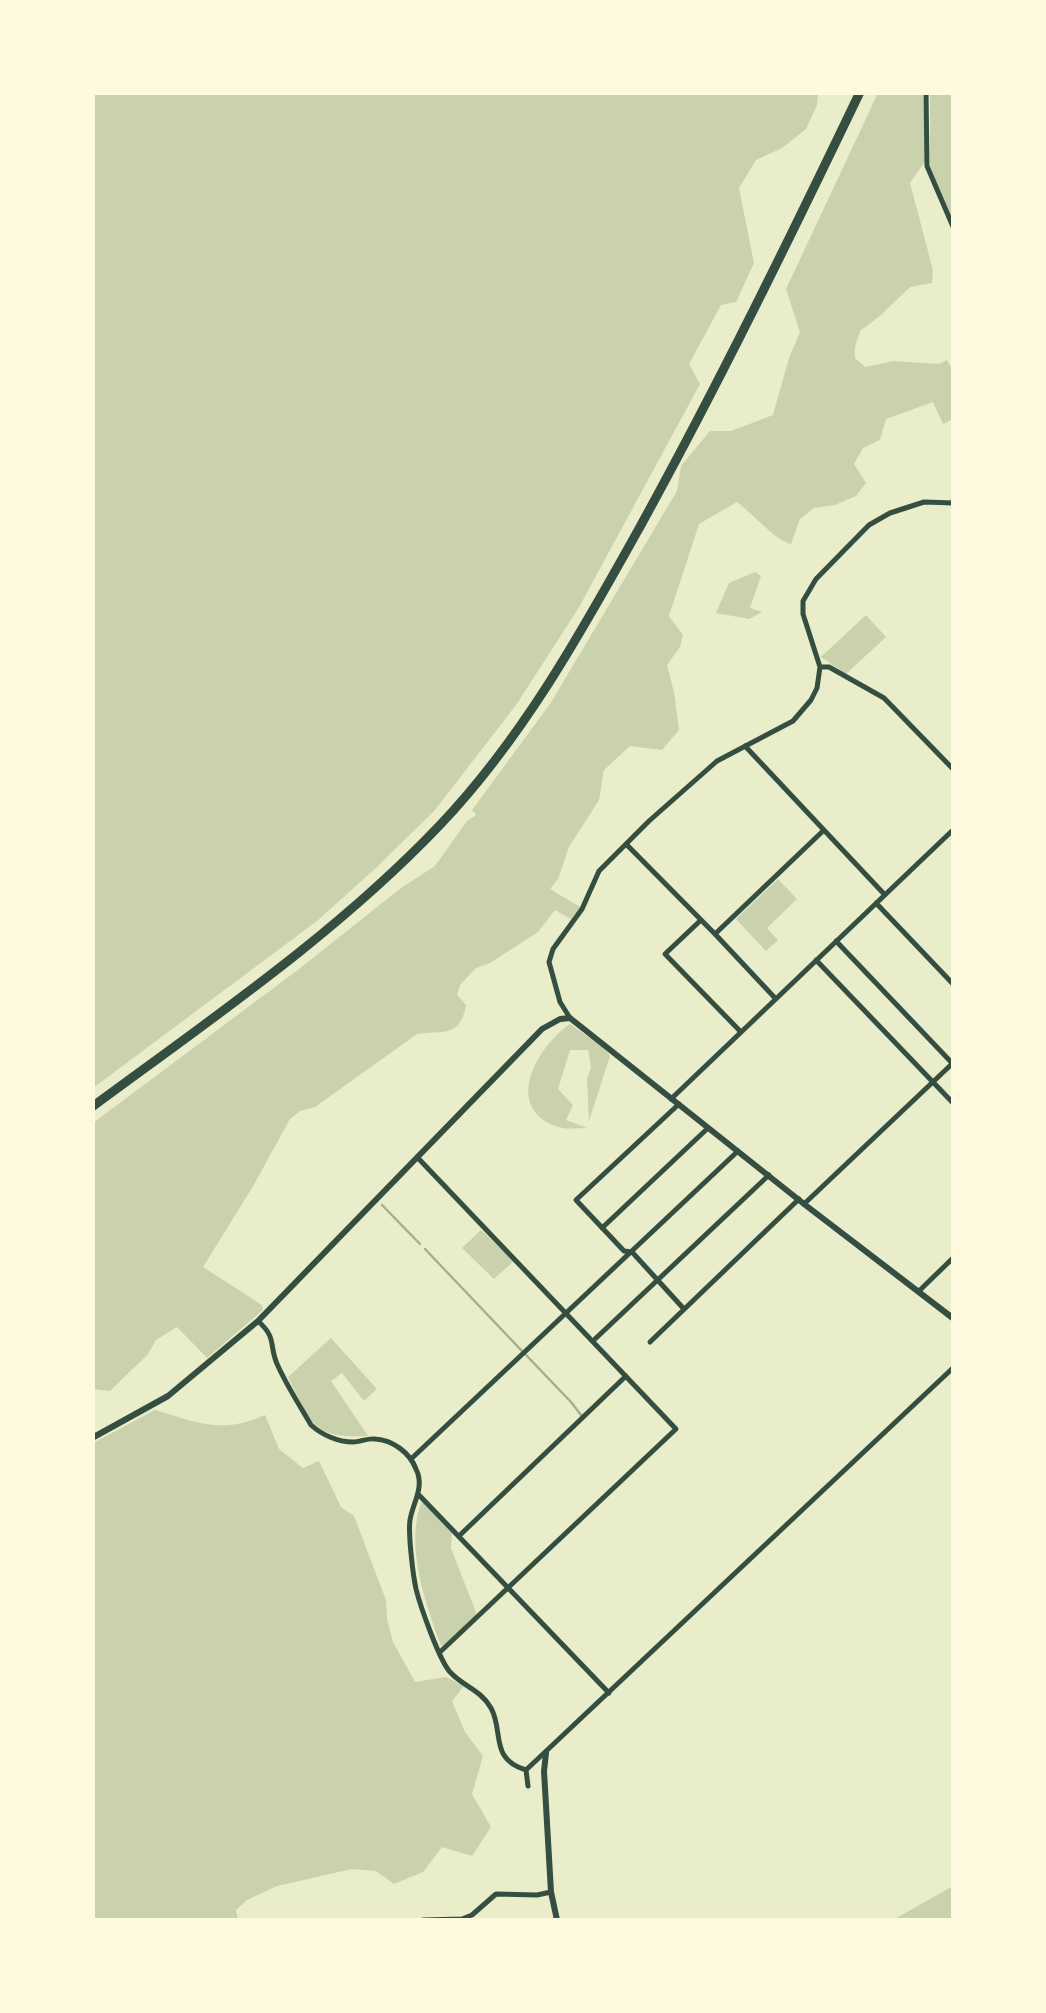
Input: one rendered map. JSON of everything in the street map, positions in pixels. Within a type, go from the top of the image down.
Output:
[{"type":"highway","points":[[92,1107],[341,918],[407,859],[486,773],[563,662],[666,480],[771,277],[860,92]]},
{"type":"main road","points":[[92,1438],[168,1396],[258,1321],[542,1029],[560,1018],[570,1018],[954,1319]]},
{"type":"main road","points":[[546,1753],[549,1893],[557,1920]]},
{"type":"street","points":[[926,92],[927,166],[954,229]]},
{"type":"street","points":[[570,1018],[560,1002],[549,962],[599,872],[649,821],[717,762],[793,722],[817,688],[820,666],[802,614],[803,601],[816,579],[869,526],[890,512],[924,502],[954,502]]},
{"type":"street","points":[[820,666],[829,667],[884,698],[954,770]]},
{"type":"street","points":[[745,746],[885,895]]},
{"type":"street","points":[[715,934],[824,830]]},
{"type":"street","points":[[671,1099],[954,830]]},
{"type":"street","points":[[627,845],[776,998]]},
{"type":"street","points":[[876,903],[954,985]]},
{"type":"street","points":[[701,920],[665,954],[740,1032]]},
{"type":"street","points":[[650,1342],[953,1063],[836,941]]},
{"type":"street","points":[[816,960],[954,1104]]},
{"type":"street","points":[[679,1104],[576,1200],[624,1250],[632,1252],[684,1309]]},
{"type":"street","points":[[602,1228],[708,1128]]},
{"type":"street","points":[[411,1458],[738,1151]]},
{"type":"street","points":[[417,1157],[676,1429],[440,1653]]},
{"type":"street","points":[[595,1339],[770,1175]]},
{"type":"street","points":[[918,1292],[954,1258]]},
{"type":"street","points":[[258,1321],[273,1338],[277,1364],[311,1425],[320,1433],[354,1442],[374,1438],[388,1442],[411,1458],[420,1478],[410,1522],[416,1588],[450,1673],[480,1694],[491,1708],[506,1756],[526,1770]]},
{"type":"street","points":[[526,1770],[954,1366]]},
{"type":"street","points":[[459,1536],[626,1376]]},
{"type":"street","points":[[418,1494],[610,1694]]},
{"type":"street","points":[[526,1770],[528,1786]]},
{"type":"street","points":[[423,1920],[462,1919],[496,1894],[549,1893]]},
{"type":"green space","points":[[93,92],[818,93],[806,129],[782,148],[756,160],[739,188],[754,263],[736,302],[721,305],[689,364],[700,384],[578,609],[516,705],[435,810],[377,867],[317,921],[93,1088]]},
{"type":"green space","points":[[878,93],[923,93],[926,160],[910,183],[933,270],[932,283],[910,287],[860,331],[855,358],[865,367],[893,361],[939,364],[947,360],[953,371],[953,419],[943,424],[933,402],[886,419],[880,440],[863,448],[854,464],[866,483],[856,496],[814,508],[800,519],[791,544],[737,502],[699,524],[669,616],[683,635],[667,665],[679,730],[662,750],[630,746],[604,770],[599,800],[569,847],[558,879],[550,889],[580,907],[571,919],[555,910],[538,932],[476,968],[460,985],[457,995],[466,1005],[454,1028],[417,1034],[315,1107],[290,1119],[203,1267],[262,1305],[263,1310],[207,1358],[177,1327],[156,1340],[148,1354],[110,1391],[93,1389],[93,1123],[435,866],[467,821],[476,815],[472,810],[550,704],[677,491],[681,466],[710,431],[731,431],[773,415],[800,332],[786,289]]},
{"type":"green space","points":[[930,93],[953,93],[953,223],[930,166]]},
{"type":"green space","points":[[755,572],[761,576],[750,608],[762,612],[749,619],[716,613],[729,583]]},
{"type":"green space","points":[[866,615],[886,637],[846,674],[821,657]]},
{"type":"green space","points":[[778,879],[797,899],[767,928],[778,940],[766,951],[736,919]]},
{"type":"green space","points":[[570,1024],[610,1056],[589,1121],[588,1050],[570,1050],[558,1089],[573,1105],[566,1120],[587,1128],[559,1127],[539,1116],[528,1090],[537,1060]]},
{"type":"green space","points":[[481,1230],[514,1261],[494,1279],[462,1248]]},
{"type":"green space","points":[[331,1338],[377,1389],[364,1401],[342,1373],[331,1381],[368,1436],[335,1434],[315,1425],[288,1377]]},
{"type":"green space","points":[[155,1410],[222,1425],[265,1415],[279,1449],[303,1468],[319,1461],[341,1507],[354,1516],[386,1600],[393,1642],[415,1682],[446,1677],[464,1686],[452,1701],[465,1732],[483,1756],[472,1794],[491,1827],[472,1856],[442,1847],[423,1872],[394,1884],[376,1871],[352,1869],[277,1886],[247,1900],[236,1910],[238,1920],[93,1920],[93,1443]]},
{"type":"green space","points":[[422,1501],[452,1533],[451,1548],[477,1615],[441,1646],[416,1555],[417,1518]]},
{"type":"green space","points":[[953,1886],[953,1920],[893,1920]]},
{"type":"waterway","points":[[382,1205],[420,1244]]},
{"type":"waterway","points":[[425,1249],[522,1351]]},
{"type":"waterway","points":[[526,1355],[581,1415]]}]
